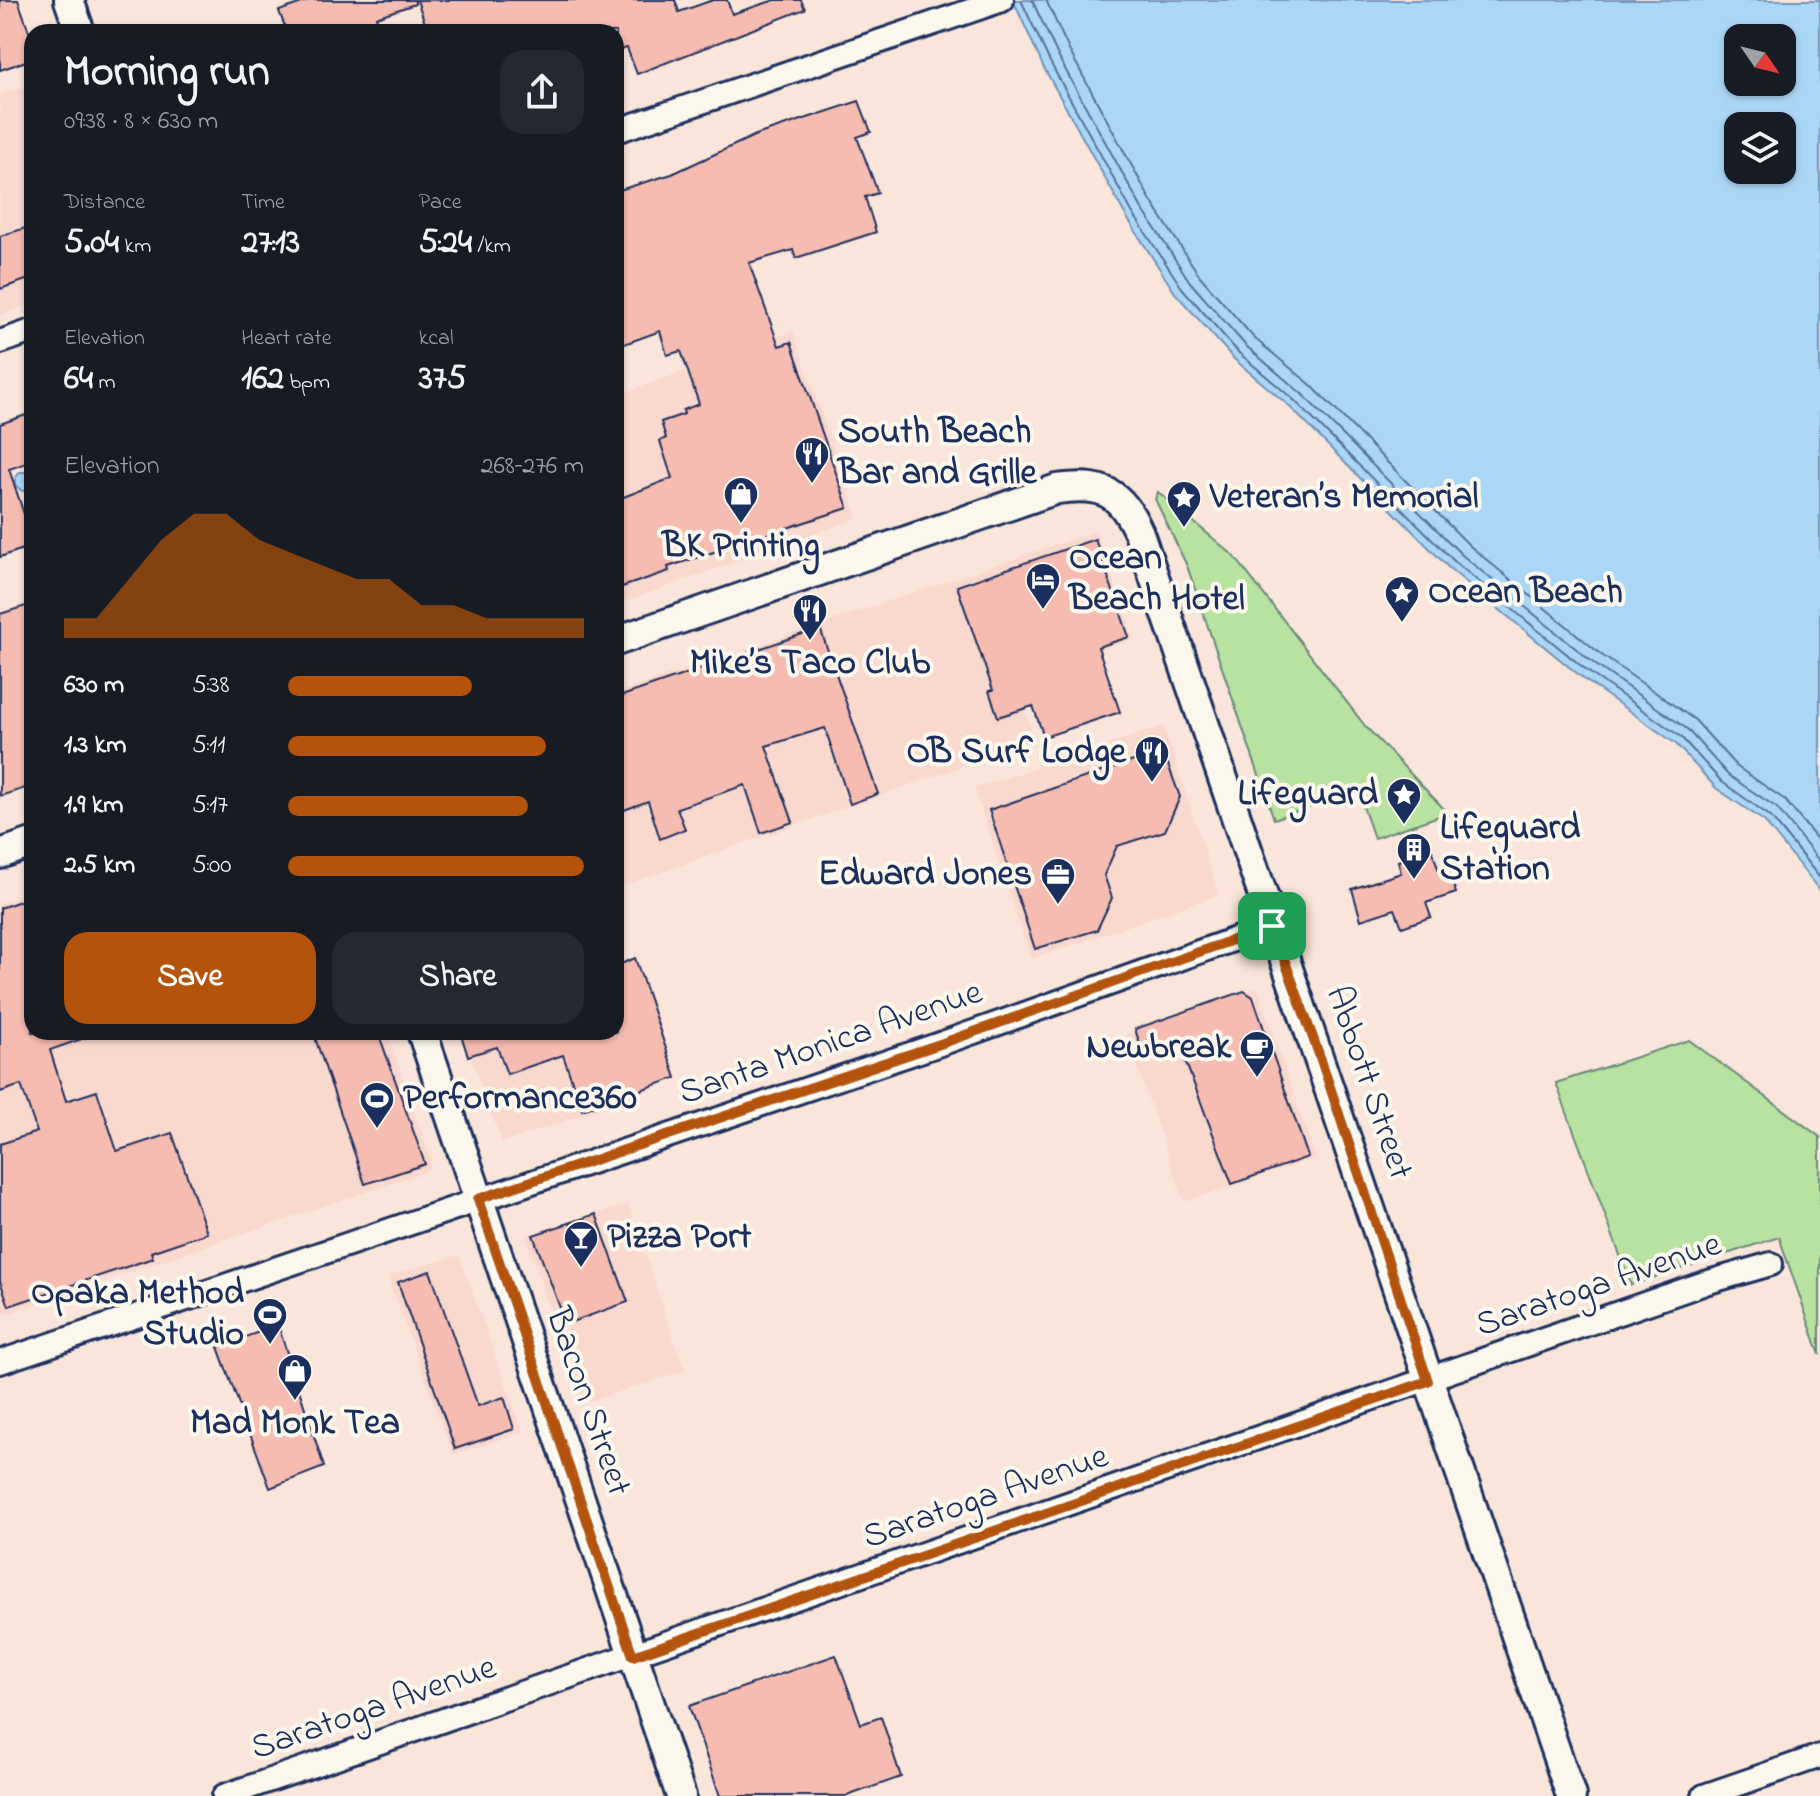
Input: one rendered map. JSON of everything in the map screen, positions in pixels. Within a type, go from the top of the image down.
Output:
[{"type":"street","points":[[69,0],[77,24]]},
{"type":"street","points":[[624,128],[1002,0]]},
{"type":"street","points":[[0,342],[24,334]]},
{"type":"street","name":"Abbott Street","points":[[624,638],[1057,489],[1095,487],[1113,494],[1129,510],[1320,1057],[1571,1796]]},
{"type":"street","points":[[0,854],[24,846]]},
{"type":"street","name":"Santa Monica Avenue","points":[[0,1362],[940,1044],[1272,926]]},
{"type":"street","name":"Bacon Street","points":[[425,1040],[681,1796]]},
{"type":"street","name":"Saratoga Avenue","points":[[224,1796],[1705,1283],[1771,1264]]},
{"type":"street","points":[[1704,1796],[1820,1756]]},
{"type":"shaded area","points":[[24,88],[24,307],[0,315],[0,95]]},
{"type":"shaded area","points":[[793,331],[858,518],[624,602],[624,393]]},
{"type":"shaded area","points":[[1096,531],[1134,638],[1014,679],[1035,741],[624,885],[624,690]]},
{"type":"shaded area","points":[[1164,726],[1219,895],[1031,959],[974,788]]},
{"type":"shaded area","points":[[24,895],[24,1040],[390,1040],[432,1162],[425,1172],[0,1316],[0,903]]},
{"type":"shaded area","points":[[1257,987],[1316,1158],[1184,1202],[1126,1035]]},
{"type":"shaded area","points":[[465,1040],[602,1040],[620,1102],[502,1143]]},
{"type":"shaded area","points":[[628,1204],[685,1371],[581,1404],[525,1235]]},
{"type":"shaded area","points":[[459,1255],[523,1432],[453,1455],[387,1276]]},
{"type":"green space","points":[[1158,492],[1234,556],[1366,727],[1448,813],[1374,838],[1358,792],[1274,819],[1187,566],[1155,499]]},
{"type":"green space","points":[[1689,1040],[1820,1137],[1820,1355],[1779,1237],[1631,1285],[1556,1083]]},
{"type":"water","points":[[1013,0],[1820,0],[1820,891],[1764,821],[1716,788],[1676,744],[1585,680],[1449,568],[1288,405],[1234,359],[1175,293],[1126,216],[1043,66]]},
{"type":"water","points":[[24,472],[24,491],[15,485],[15,478]]},
{"type":"building","points":[[0,0],[18,0],[26,24],[24,62],[0,70]]},
{"type":"building","points":[[310,0],[415,0],[415,4],[376,17],[378,24],[284,24],[279,11]]},
{"type":"building","points":[[417,0],[675,0],[679,12],[713,0],[727,0],[732,14],[775,0],[801,0],[805,9],[637,74],[627,48],[624,49],[624,24],[425,24]]},
{"type":"building","points":[[859,101],[871,132],[857,137],[878,193],[865,197],[876,232],[796,258],[793,250],[749,263],[779,346],[791,342],[848,508],[668,567],[669,571],[624,586],[624,497],[672,478],[660,441],[666,438],[661,422],[684,414],[683,410],[699,404],[681,351],[667,355],[660,331],[624,344],[624,189],[672,174],[756,135]]},
{"type":"building","points":[[24,228],[24,281],[0,289],[0,236]]},
{"type":"building","points":[[24,416],[24,464],[9,469],[24,514],[24,549],[0,557],[0,424]]},
{"type":"building","name":"Ocean Beach Hotel","points":[[1095,539],[1129,637],[1098,647],[1120,712],[1044,737],[1033,706],[998,717],[989,691],[993,690],[957,586]]},
{"type":"building","points":[[24,606],[24,788],[0,796],[0,614]]},
{"type":"building","points":[[820,628],[878,794],[850,804],[825,728],[766,746],[793,822],[761,833],[745,785],[677,808],[685,829],[660,839],[648,801],[624,810],[624,695]]},
{"type":"building","points":[[1163,751],[1180,797],[1165,831],[1117,846],[1104,875],[1112,898],[1097,930],[1035,949],[989,810]]},
{"type":"building","name":"Lifeguard Station","points":[[1432,850],[1440,874],[1449,871],[1456,893],[1426,903],[1431,917],[1402,927],[1395,909],[1361,920],[1352,889],[1401,873],[1398,861]]},
{"type":"building","points":[[24,900],[24,1040],[79,1040],[50,1050],[66,1101],[97,1091],[117,1151],[172,1133],[207,1233],[151,1252],[153,1258],[9,1306],[0,1281],[0,1144],[37,1132],[21,1085],[0,1092],[0,908]]},
{"type":"building","points":[[635,958],[676,1078],[582,1110],[563,1055],[507,1074],[497,1047],[468,1056],[463,1040],[624,1040],[624,963]]},
{"type":"building","points":[[1244,991],[1253,997],[1308,1157],[1232,1184],[1181,1050],[1167,1053],[1165,1046],[1143,1054],[1135,1029]]},
{"type":"building","points":[[316,1040],[381,1040],[425,1164],[365,1184]]},
{"type":"building","name":"Pizza Port","points":[[596,1214],[628,1302],[566,1324],[533,1235]]},
{"type":"building","points":[[430,1271],[478,1406],[504,1397],[514,1429],[455,1449],[398,1282]]},
{"type":"building","points":[[278,1325],[324,1467],[270,1488],[218,1347]]},
{"type":"building","points":[[836,1655],[861,1724],[881,1717],[901,1777],[847,1796],[720,1796],[689,1706]]},
{"type":"place","name":"South Beach Bar and Grille","points":[[812,485]]},
{"type":"place","name":"BK Printing","points":[[741,525]]},
{"type":"place","name":"Veteran’s Memorial","points":[[1184,529]]},
{"type":"place","name":"Ocean Beach Hotel","points":[[1043,611]]},
{"type":"place","name":"Ocean Beach","points":[[1402,624]]},
{"type":"place","name":"Mike’s Taco Club","points":[[810,642]]},
{"type":"place","name":"OB Surf Lodge","points":[[1152,784]]},
{"type":"place","name":"Lifeguard","points":[[1404,826]]},
{"type":"place","name":"Lifeguard Station","points":[[1414,881]]},
{"type":"place","name":"Edward Jones","points":[[1058,906]]},
{"type":"place","name":"Newbreak","points":[[1257,1079]]},
{"type":"place","name":"Performance360","points":[[377,1130]]},
{"type":"place","name":"Pizza Port","points":[[581,1269]]},
{"type":"place","name":"Opaka Method Studio","points":[[270,1346]]},
{"type":"place","name":"Mad Monk Tea","points":[[295,1402]]},
{"type":"route","points":[[1272,926],[1320,1057],[1428,1381],[633,1656],[478,1199],[940,1044],[1272,926]]}]
